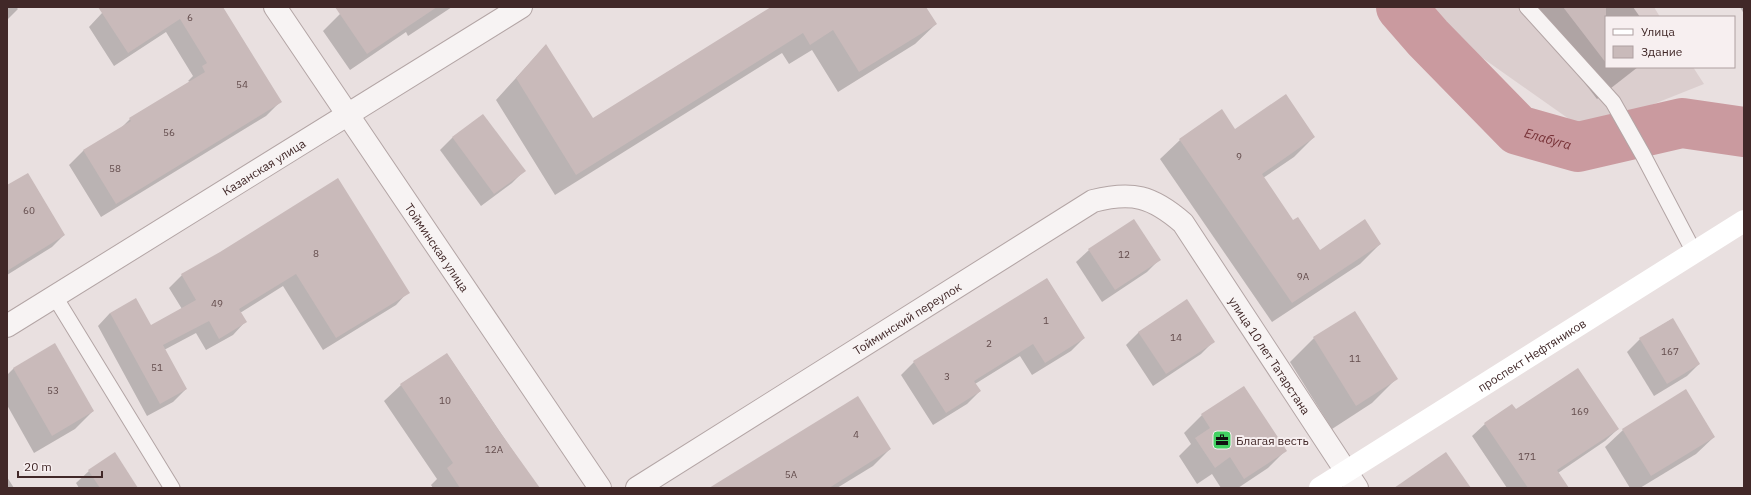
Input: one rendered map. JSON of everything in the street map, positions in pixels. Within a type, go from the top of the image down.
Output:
[{"type":"main road","name":"проспект Нефтяников","points":[[1320,488],[1352,480],[1735,226]]},
{"type":"street","name":"Тойминская улица","points":[[275,7],[600,488]]},
{"type":"street","name":"Казанская улица","points":[[7,326],[521,7]]},
{"type":"street","name":"Тойминский переулок","points":[[637,488],[1093,201],[1112,196],[1131,196],[1151,200],[1167,209],[1182,223]]},
{"type":"street","name":"улица 10 лет Татарстана","points":[[1182,223],[1352,480]]},
{"type":"lane","points":[[1527,7],[1613,102],[1644,155],[1694,252]]},
{"type":"lane","points":[[55,297],[172,488]]},
{"type":"shaded area","points":[[1425,7],[1654,7],[1659,16],[1605,16],[1605,68],[1694,68],[1704,84],[1586,131],[1433,23]]},
{"type":"building","points":[[98,7],[223,7],[282,102],[116,204],[83,150],[131,121],[129,118],[205,72],[202,66],[207,63],[180,19],[128,53]]},
{"type":"building","points":[[335,7],[437,7],[367,54]]},
{"type":"building","points":[[771,7],[926,7],[937,24],[859,72],[833,30],[810,45],[803,33],[576,175],[516,78],[546,44],[593,118]]},
{"type":"building","points":[[1563,7],[1606,7],[1605,62]]},
{"type":"building","points":[[1286,94],[1315,137],[1262,174],[1293,220],[1298,217],[1320,250],[1365,219],[1381,244],[1292,303],[1179,139],[1222,109],[1235,129]]},
{"type":"building","points":[[483,114],[526,171],[494,194],[452,137]]},
{"type":"building","points":[[28,173],[65,235],[7,271],[7,185]]},
{"type":"building","points":[[338,178],[410,293],[336,338],[296,274],[239,309],[247,322],[219,339],[209,321],[163,345],[187,389],[160,404],[110,313],[136,298],[151,325],[196,300],[181,274],[220,252]]},
{"type":"building","points":[[1134,219],[1161,260],[1115,290],[1088,249]]},
{"type":"building","points":[[1047,278],[1085,338],[1045,363],[1033,344],[974,381],[981,391],[946,413],[913,361]]},
{"type":"building","points":[[1187,299],[1215,342],[1166,374],[1138,332]]},
{"type":"building","points":[[1355,311],[1398,379],[1356,406],[1313,337]]},
{"type":"building","points":[[1673,318],[1700,364],[1667,384],[1639,338]]},
{"type":"building","points":[[55,343],[94,411],[52,436],[13,368]]},
{"type":"building","points":[[447,353],[540,488],[460,488],[447,468],[453,463],[400,384]]},
{"type":"building","points":[[1578,368],[1619,429],[1557,470],[1569,488],[1528,488],[1484,423],[1512,404],[1516,409]]},
{"type":"building","points":[[1244,386],[1287,451],[1244,479],[1230,457],[1215,468],[1195,438],[1210,428],[1201,414]]},
{"type":"building","points":[[1686,389],[1715,437],[1651,476],[1622,429]]},
{"type":"building","points":[[858,396],[891,449],[829,488],[709,488]]},
{"type":"building","points":[[115,452],[138,488],[100,488],[88,470]]},
{"type":"building","points":[[1446,452],[1471,488],[1394,488]]},
{"type":"waterway","name":"Елабуга","points":[[1401,7],[1428,38],[1518,130],[1578,147],[1682,123],[1744,132]]},
{"type":"place","name":"Благая весть","points":[[1222,440]]}]
